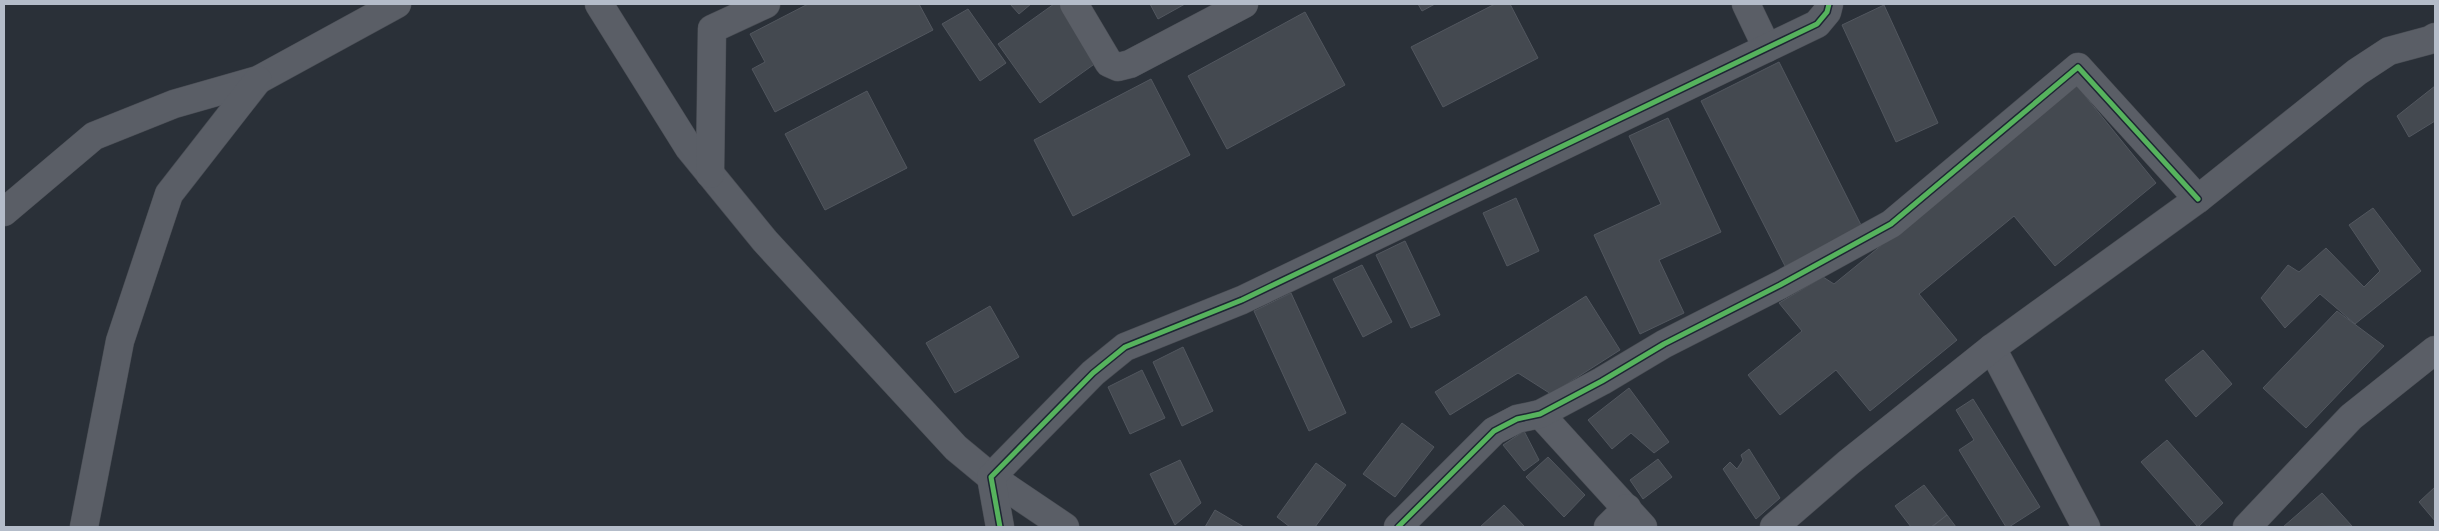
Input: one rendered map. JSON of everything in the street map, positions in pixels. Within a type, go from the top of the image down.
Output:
[{"type":"street","points":[[4,212],[94,136],[174,104],[258,80],[397,4]]},
{"type":"street","points":[[599,4],[689,148],[764,241],[956,448],[990,477],[1065,527]]},
{"type":"street","points":[[710,174],[712,29],[766,4]]},
{"type":"street","points":[[1074,4],[1109,63],[1118,67],[1130,64],[1244,4]]},
{"type":"street","points":[[1746,4],[1767,48]]},
{"type":"street","points":[[990,477],[1093,373],[1125,346],[1242,300],[1817,24],[1827,12],[1829,4]]},
{"type":"street","points":[[1774,527],[1848,463],[1992,348],[2198,199],[2357,72],[2389,51],[2435,37]]},
{"type":"street","points":[[1398,527],[1494,431],[1518,419],[1540,414],[1602,381],[1664,344],[1780,285],[1891,224],[2078,67],[2198,199]]},
{"type":"street","points":[[84,527],[120,341],[169,194],[258,80]]},
{"type":"street","points":[[1992,348],[2075,523]]},
{"type":"street","points":[[2247,527],[2351,417],[2435,350]]},
{"type":"street","points":[[1540,414],[1635,518],[1608,527]]},
{"type":"street","points":[[990,477],[1000,527]]},
{"type":"building","points":[[808,4],[919,4],[933,30],[775,112],[752,69],[765,62],[750,34]]},
{"type":"building","points":[[1010,4],[1031,4],[1019,14]]},
{"type":"building","points":[[1054,4],[1060,4],[1100,60],[1040,103],[998,44]]},
{"type":"building","points":[[1150,4],[1185,4],[1158,19]]},
{"type":"building","points":[[1418,4],[1435,4],[1422,11]]},
{"type":"building","points":[[1495,4],[1510,4],[1538,58],[1443,107],[1411,47]]},
{"type":"building","points":[[1884,5],[1938,123],[1896,142],[1842,25]]},
{"type":"building","points":[[968,9],[1006,63],[980,81],[942,24]]},
{"type":"building","points":[[1305,12],[1345,85],[1227,149],[1188,76]]},
{"type":"building","points":[[1779,62],[1862,227],[1785,266],[1701,101]]},
{"type":"building","points":[[1151,79],[1190,155],[1073,216],[1034,140]]},
{"type":"building","points":[[2077,86],[2156,183],[2055,266],[2014,216],[1919,294],[1957,340],[1870,411],[1836,370],[1780,415],[1748,375],[1802,331],[1779,303],[1823,277],[1834,284]]},
{"type":"building","points":[[2435,86],[2435,121],[2409,137],[2397,116]]},
{"type":"building","points":[[867,91],[907,168],[825,210],[785,134]]},
{"type":"building","points":[[1668,118],[1721,232],[1659,260],[1684,313],[1640,334],[1594,235],[1661,204],[1629,136]]},
{"type":"building","points":[[1516,198],[1539,251],[1507,266],[1483,213]]},
{"type":"building","points":[[2373,208],[2421,271],[2355,324],[2320,294],[2285,328],[2261,298],[2288,265],[2299,272],[2326,248],[2364,287],[2380,271],[2349,225]]},
{"type":"building","points":[[1405,241],[1440,315],[1411,328],[1376,255]]},
{"type":"building","points":[[1362,265],[1392,322],[1363,337],[1333,279]]},
{"type":"building","points":[[1291,293],[1346,413],[1309,431],[1254,311]]},
{"type":"building","points":[[1586,296],[1620,350],[1551,394],[1518,373],[1450,415],[1435,392]]},
{"type":"building","points":[[990,306],[1019,357],[955,393],[926,343]]},
{"type":"building","points":[[2337,311],[2384,346],[2306,428],[2263,388]]},
{"type":"building","points":[[1183,347],[1213,411],[1182,426],[1153,362]]},
{"type":"building","points":[[2203,350],[2232,384],[2196,417],[2165,380]]},
{"type":"building","points":[[1142,370],[1165,418],[1130,434],[1108,387]]},
{"type":"building","points":[[1629,388],[1669,442],[1654,453],[1631,433],[1612,449],[1588,420]]},
{"type":"building","points":[[1973,399],[2040,507],[2009,527],[2006,527],[1959,450],[1974,440],[1956,410]]},
{"type":"building","points":[[1402,423],[1434,447],[1395,497],[1363,474]]},
{"type":"building","points":[[1524,431],[1539,460],[1524,471],[1503,445]]},
{"type":"building","points":[[2167,440],[2223,503],[2198,527],[2141,462]]},
{"type":"building","points":[[1749,449],[1780,498],[1756,519],[1723,469],[1730,462],[1737,469],[1743,460],[1741,455]]},
{"type":"building","points":[[1548,457],[1585,495],[1564,517],[1526,477]]},
{"type":"building","points":[[1658,459],[1672,477],[1643,499],[1630,480]]},
{"type":"building","points":[[1180,460],[1201,503],[1175,525],[1150,474]]},
{"type":"building","points":[[1316,463],[1346,485],[1315,527],[1290,527],[1277,517]]},
{"type":"building","points":[[1924,485],[1947,515],[1931,527],[1911,527],[1895,506]]},
{"type":"building","points":[[2435,487],[2435,521],[2419,502]]},
{"type":"building","points":[[2322,493],[2352,526],[2283,527]]},
{"type":"building","points":[[1504,505],[1525,527],[1480,527]]},
{"type":"building","points":[[1215,510],[1244,527],[1205,527]]},
{"type":"building","points":[[1947,515],[1956,527],[1932,527]]},
{"type":"cycle path","points":[[1000,527],[991,477],[1093,373],[1125,347],[1242,300],[1817,24],[1827,12],[1829,4]]},
{"type":"cycle path","points":[[1398,527],[1494,431],[1517,419],[1540,414],[1602,381],[1664,344],[1780,285],[1891,224],[2078,67],[2198,199]]}]
